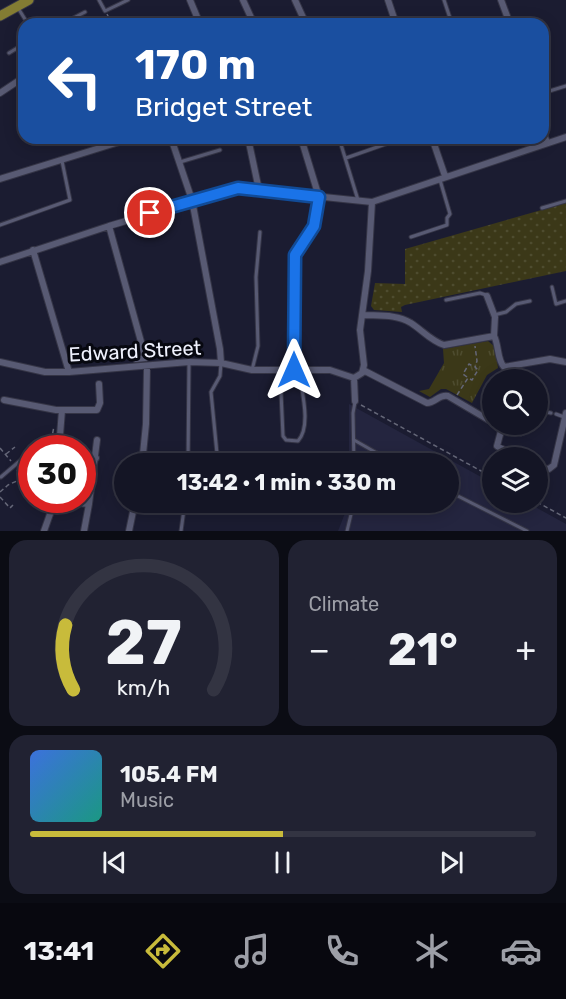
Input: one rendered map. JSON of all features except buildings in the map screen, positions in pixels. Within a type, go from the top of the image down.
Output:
[{"type":"main road","points":[[0,16],[29,0]]},
{"type":"street","points":[[190,0],[198,18]]},
{"type":"street","points":[[243,0],[251,18]]},
{"type":"street","points":[[295,0],[303,18]]},
{"type":"street","points":[[388,0],[394,18]]},
{"type":"street","points":[[501,0],[508,18]]},
{"type":"street","points":[[0,93],[18,81]]},
{"type":"street","points":[[549,142],[566,136]]},
{"type":"street","points":[[0,179],[112,144]]},
{"type":"street","points":[[173,144],[192,200],[221,363]]},
{"type":"street","points":[[249,144],[259,190]]},
{"type":"street","points":[[297,370],[295,255],[314,226],[319,197],[303,144]]},
{"type":"street","points":[[434,144],[442,177]]},
{"type":"street","points":[[0,262],[192,200],[238,188],[372,202],[544,144]]},
{"type":"street","points":[[355,401],[354,378],[363,370],[360,336],[372,202]]},
{"type":"street","points":[[109,226],[145,356],[145,358],[136,359]]},
{"type":"street","points":[[33,250],[69,372]]},
{"type":"street","points":[[487,296],[494,315],[494,336],[498,343],[500,362],[504,367],[550,358],[566,362]]},
{"type":"street","points":[[483,309],[491,307]]},
{"type":"street","points":[[363,315],[397,317],[444,345],[494,336]]},
{"type":"street","name":"Edward Street","points":[[0,362],[45,372],[147,367],[189,362],[221,363],[252,370],[330,370],[354,378]]},
{"type":"street","points":[[143,453],[147,367]]},
{"type":"street","points":[[363,370],[428,403],[444,395],[482,417]]},
{"type":"street","points":[[4,400],[59,410],[97,410],[100,403],[99,384]]},
{"type":"street","points":[[59,410],[59,435]]},
{"type":"street","points":[[548,469],[554,465],[565,415]]},
{"type":"street","points":[[96,458],[97,440]]},
{"type":"street","points":[[44,531],[50,513]]},
{"type":"street","points":[[84,531],[87,513]]},
{"type":"street","points":[[129,531],[133,513]]},
{"type":"lane","points":[[99,0],[105,11],[128,0]]},
{"type":"lane","points":[[444,0],[450,18]]},
{"type":"lane","points":[[17,6],[24,18]]},
{"type":"lane","points":[[74,18],[86,12]]},
{"type":"lane","points":[[9,53],[18,48]]},
{"type":"lane","points":[[549,91],[566,86]]},
{"type":"lane","points":[[341,144],[359,201]]},
{"type":"lane","points":[[346,158],[386,144]]},
{"type":"lane","points":[[180,162],[220,150]]},
{"type":"lane","points":[[0,225],[70,200],[62,159]]},
{"type":"lane","points":[[411,237],[447,225],[447,218],[450,214],[442,177]]},
{"type":"lane","points":[[542,208],[566,201]]},
{"type":"lane","points":[[252,370],[258,346],[256,277],[260,232]]},
{"type":"lane","points":[[552,287],[556,304],[566,301]]},
{"type":"lane","points":[[446,300],[480,293],[487,296]]},
{"type":"lane","points":[[494,315],[506,312],[516,304],[530,301]]},
{"type":"lane","points":[[188,453],[189,362]]},
{"type":"lane","points":[[217,453],[211,392],[220,376],[221,363]]},
{"type":"lane","points":[[280,370],[283,436],[286,440],[298,441],[303,436],[305,422],[297,370]]},
{"type":"lane","points":[[354,453],[355,401]]},
{"type":"lane","points":[[548,413],[565,415]]},
{"type":"lane","points":[[354,440],[377,453]]},
{"type":"lane","points":[[1,477],[18,463]]},
{"type":"lane","points":[[459,497],[527,531]]},
{"type":"lane","points":[[181,531],[183,513]]},
{"type":"lane","points":[[346,531],[351,513]]},
{"type":"path","points":[[105,11],[109,18]]},
{"type":"path","points":[[474,339],[477,361],[475,367]]},
{"type":"path","points":[[469,364],[478,370],[472,380],[468,378],[463,374],[469,364]]},
{"type":"path","points":[[454,400],[468,378]]},
{"type":"path","points":[[355,401],[482,471]]},
{"type":"path","points":[[53,435],[59,410]]},
{"type":"path","points":[[6,455],[15,447]]},
{"type":"path","points":[[0,492],[18,480]]},
{"type":"path","points":[[0,497],[10,508],[13,505]]},
{"type":"path","points":[[548,508],[566,518]]},
{"type":"shaded area","points":[[349,404],[438,453],[349,453]]},
{"type":"shaded area","points":[[459,465],[482,477],[482,513],[546,513],[566,524],[566,531],[338,531],[345,513],[459,513]]},
{"type":"green space","points":[[566,203],[566,271],[405,305],[401,307],[402,312],[374,310],[371,306],[375,283],[405,284],[405,249]]},
{"type":"green space","points":[[488,341],[495,347],[498,368],[482,369],[482,384],[472,403],[446,389],[441,389],[430,397],[419,391],[429,389],[444,363],[443,349]]},
{"type":"route","points":[[150,213],[238,188],[319,197],[314,226],[295,255],[294,370]]}]
